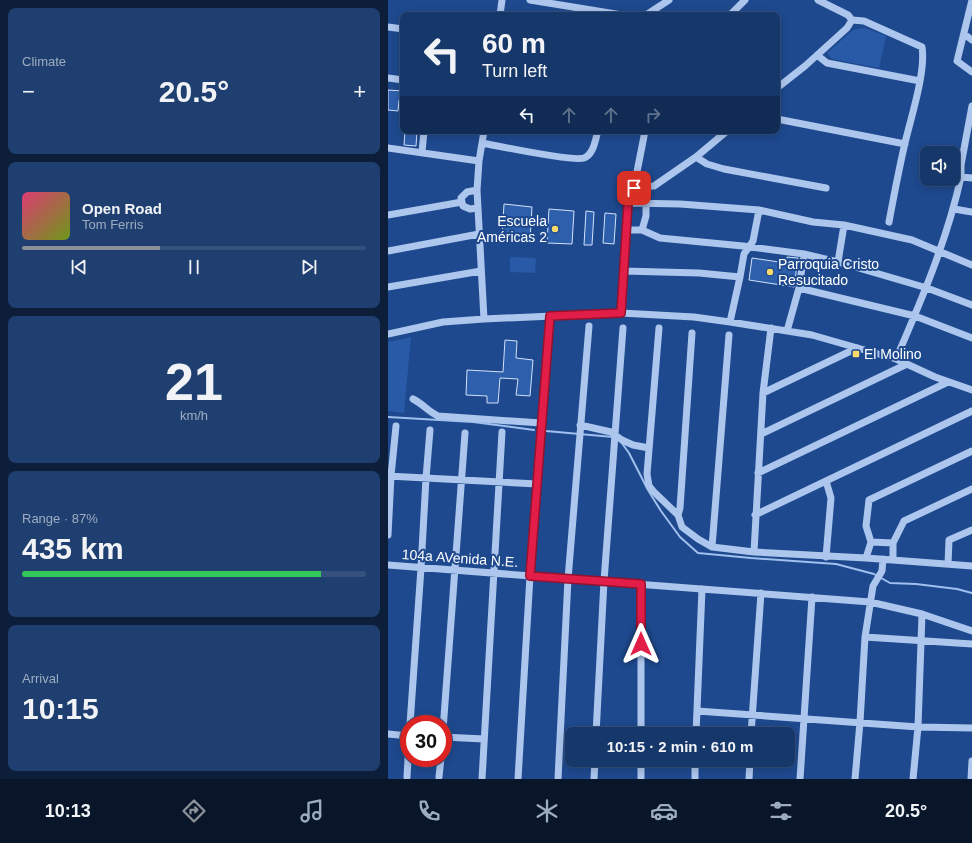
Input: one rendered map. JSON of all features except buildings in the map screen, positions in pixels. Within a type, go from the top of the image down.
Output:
[{"type":"street","points":[[500,12],[502,0]]},
{"type":"street","points":[[530,0],[604,12]]},
{"type":"street","points":[[651,12],[669,0]]},
{"type":"street","points":[[733,12],[745,0]]},
{"type":"street","points":[[818,0],[848,15],[852,20],[864,21],[922,47],[924,56],[920,81],[904,144],[888,222]]},
{"type":"street","points":[[972,0],[957,61],[972,72]]},
{"type":"street","points":[[780,86],[847,28],[852,20]]},
{"type":"street","points":[[388,27],[400,29]]},
{"type":"street","points":[[964,34],[972,40]]},
{"type":"street","points":[[817,55],[827,63],[920,81]]},
{"type":"street","points":[[388,78],[400,80]]},
{"type":"street","points":[[896,359],[927,288],[954,209],[961,177],[961,165],[972,106]]},
{"type":"street","points":[[780,120],[904,144]]},
{"type":"street","points":[[422,152],[424,134]]},
{"type":"street","points":[[484,134],[479,160],[477,190],[484,319]]},
{"type":"street","points":[[482,143],[573,158],[584,158],[590,153],[597,134]]},
{"type":"street","points":[[621,313],[628,203],[630,194],[634,188],[644,134]]},
{"type":"street","points":[[634,188],[654,186],[696,156],[723,134]]},
{"type":"street","points":[[388,148],[479,160]]},
{"type":"street","points":[[696,156],[707,164],[724,169],[826,188]]},
{"type":"street","points":[[961,177],[972,178]]},
{"type":"street","points":[[477,190],[468,192],[461,198],[463,206],[470,209],[478,208]]},
{"type":"street","points":[[388,215],[462,202]]},
{"type":"street","points":[[628,203],[680,204],[759,210],[813,222],[844,225],[912,240],[972,265]]},
{"type":"street","points":[[642,230],[646,216],[646,203]]},
{"type":"street","points":[[954,209],[972,212]]},
{"type":"street","points":[[730,322],[744,254],[748,246],[753,241],[759,210]]},
{"type":"street","points":[[838,262],[844,225]]},
{"type":"street","points":[[626,230],[642,230],[660,238],[748,246],[804,254],[838,262],[927,288],[972,305]]},
{"type":"street","points":[[388,251],[479,234]]},
{"type":"street","points":[[787,331],[799,288],[804,254]]},
{"type":"street","points":[[388,287],[481,271]]},
{"type":"street","points":[[623,271],[699,273],[740,277]]},
{"type":"street","points":[[799,288],[915,316],[972,338]]},
{"type":"street","points":[[388,334],[443,322],[484,319],[549,322],[621,313],[694,317],[812,335],[896,359],[948,382],[972,390]]},
{"type":"street","points":[[518,779],[530,576],[549,322]]},
{"type":"street","points":[[558,779],[568,579],[589,326]]},
{"type":"street","points":[[596,727],[604,581],[623,328]]},
{"type":"street","points":[[659,328],[647,474],[650,486],[654,492],[678,515],[682,527],[712,548],[972,566]]},
{"type":"street","points":[[754,552],[755,515],[764,393],[771,328]]},
{"type":"street","points":[[678,515],[680,508],[692,333]]},
{"type":"street","points":[[712,548],[729,334]]},
{"type":"street","points":[[764,393],[857,348]]},
{"type":"street","points":[[761,434],[907,364]]},
{"type":"street","points":[[758,473],[948,382]]},
{"type":"street","points":[[413,399],[419,402],[431,413],[438,416],[541,423]]},
{"type":"street","points":[[755,515],[972,411]]},
{"type":"street","points":[[388,535],[389,476],[396,426]]},
{"type":"street","points":[[581,428],[616,435],[632,445],[649,448]]},
{"type":"street","points":[[411,715],[430,430]]},
{"type":"street","points":[[482,779],[502,432]]},
{"type":"street","points":[[444,715],[465,433]]},
{"type":"street","points":[[866,558],[871,542],[866,526],[869,500],[972,451]]},
{"type":"street","points":[[389,476],[537,484]]},
{"type":"street","points":[[826,481],[831,498],[826,557]]},
{"type":"street","points":[[893,560],[893,543],[904,521],[972,489]]},
{"type":"street","points":[[948,564],[949,540],[972,530]]},
{"type":"street","points":[[871,542],[893,543]]},
{"type":"street","points":[[855,779],[865,637],[873,586],[882,570],[883,559]]},
{"type":"street","name":"104a AVenida N.E.","points":[[388,566],[870,602],[922,614],[972,631]]},
{"type":"street","points":[[641,584],[641,727]]},
{"type":"street","points":[[696,727],[702,589]]},
{"type":"street","points":[[752,727],[761,593]]},
{"type":"street","points":[[800,779],[812,597]]},
{"type":"street","points":[[914,779],[918,727],[922,614]]},
{"type":"street","points":[[865,637],[972,644]]},
{"type":"street","points":[[696,711],[918,727],[972,728]]},
{"type":"street","points":[[388,734],[400,735]]},
{"type":"street","points":[[452,737],[484,739]]},
{"type":"street","points":[[971,779],[972,761]]},
{"type":"street","points":[[407,777],[408,767]]},
{"type":"street","points":[[440,777],[441,767]]},
{"type":"street","points":[[594,779],[595,767]]},
{"type":"street","points":[[641,767],[641,779]]},
{"type":"street","points":[[694,779],[695,767]]},
{"type":"street","points":[[748,779],[749,767]]},
{"type":"shaded area","points":[[865,28],[886,36],[879,68],[832,59],[827,53],[853,30]]},
{"type":"shaded area","points":[[510,257],[536,258],[535,273],[510,272]]},
{"type":"shaded area","points":[[411,337],[404,413],[388,411],[388,342]]},
{"type":"waterway","points":[[388,417],[473,422],[534,430]]},
{"type":"waterway","points":[[546,431],[613,437]]},
{"type":"waterway","points":[[621,442],[629,453],[648,490],[661,511],[680,537],[698,553],[836,564],[874,574],[890,583],[916,584],[957,589],[972,593]]},
{"type":"place","name":"Escuela Américas 2","points":[[555,229]]},
{"type":"place","name":"Parroquia Cristo Resucitado","points":[[770,272]]},
{"type":"place","name":"El Molino","points":[[856,354]]},
{"type":"route","points":[[634,188],[630,194],[628,203],[621,313],[550,316],[530,576],[641,584],[641,644]]}]
